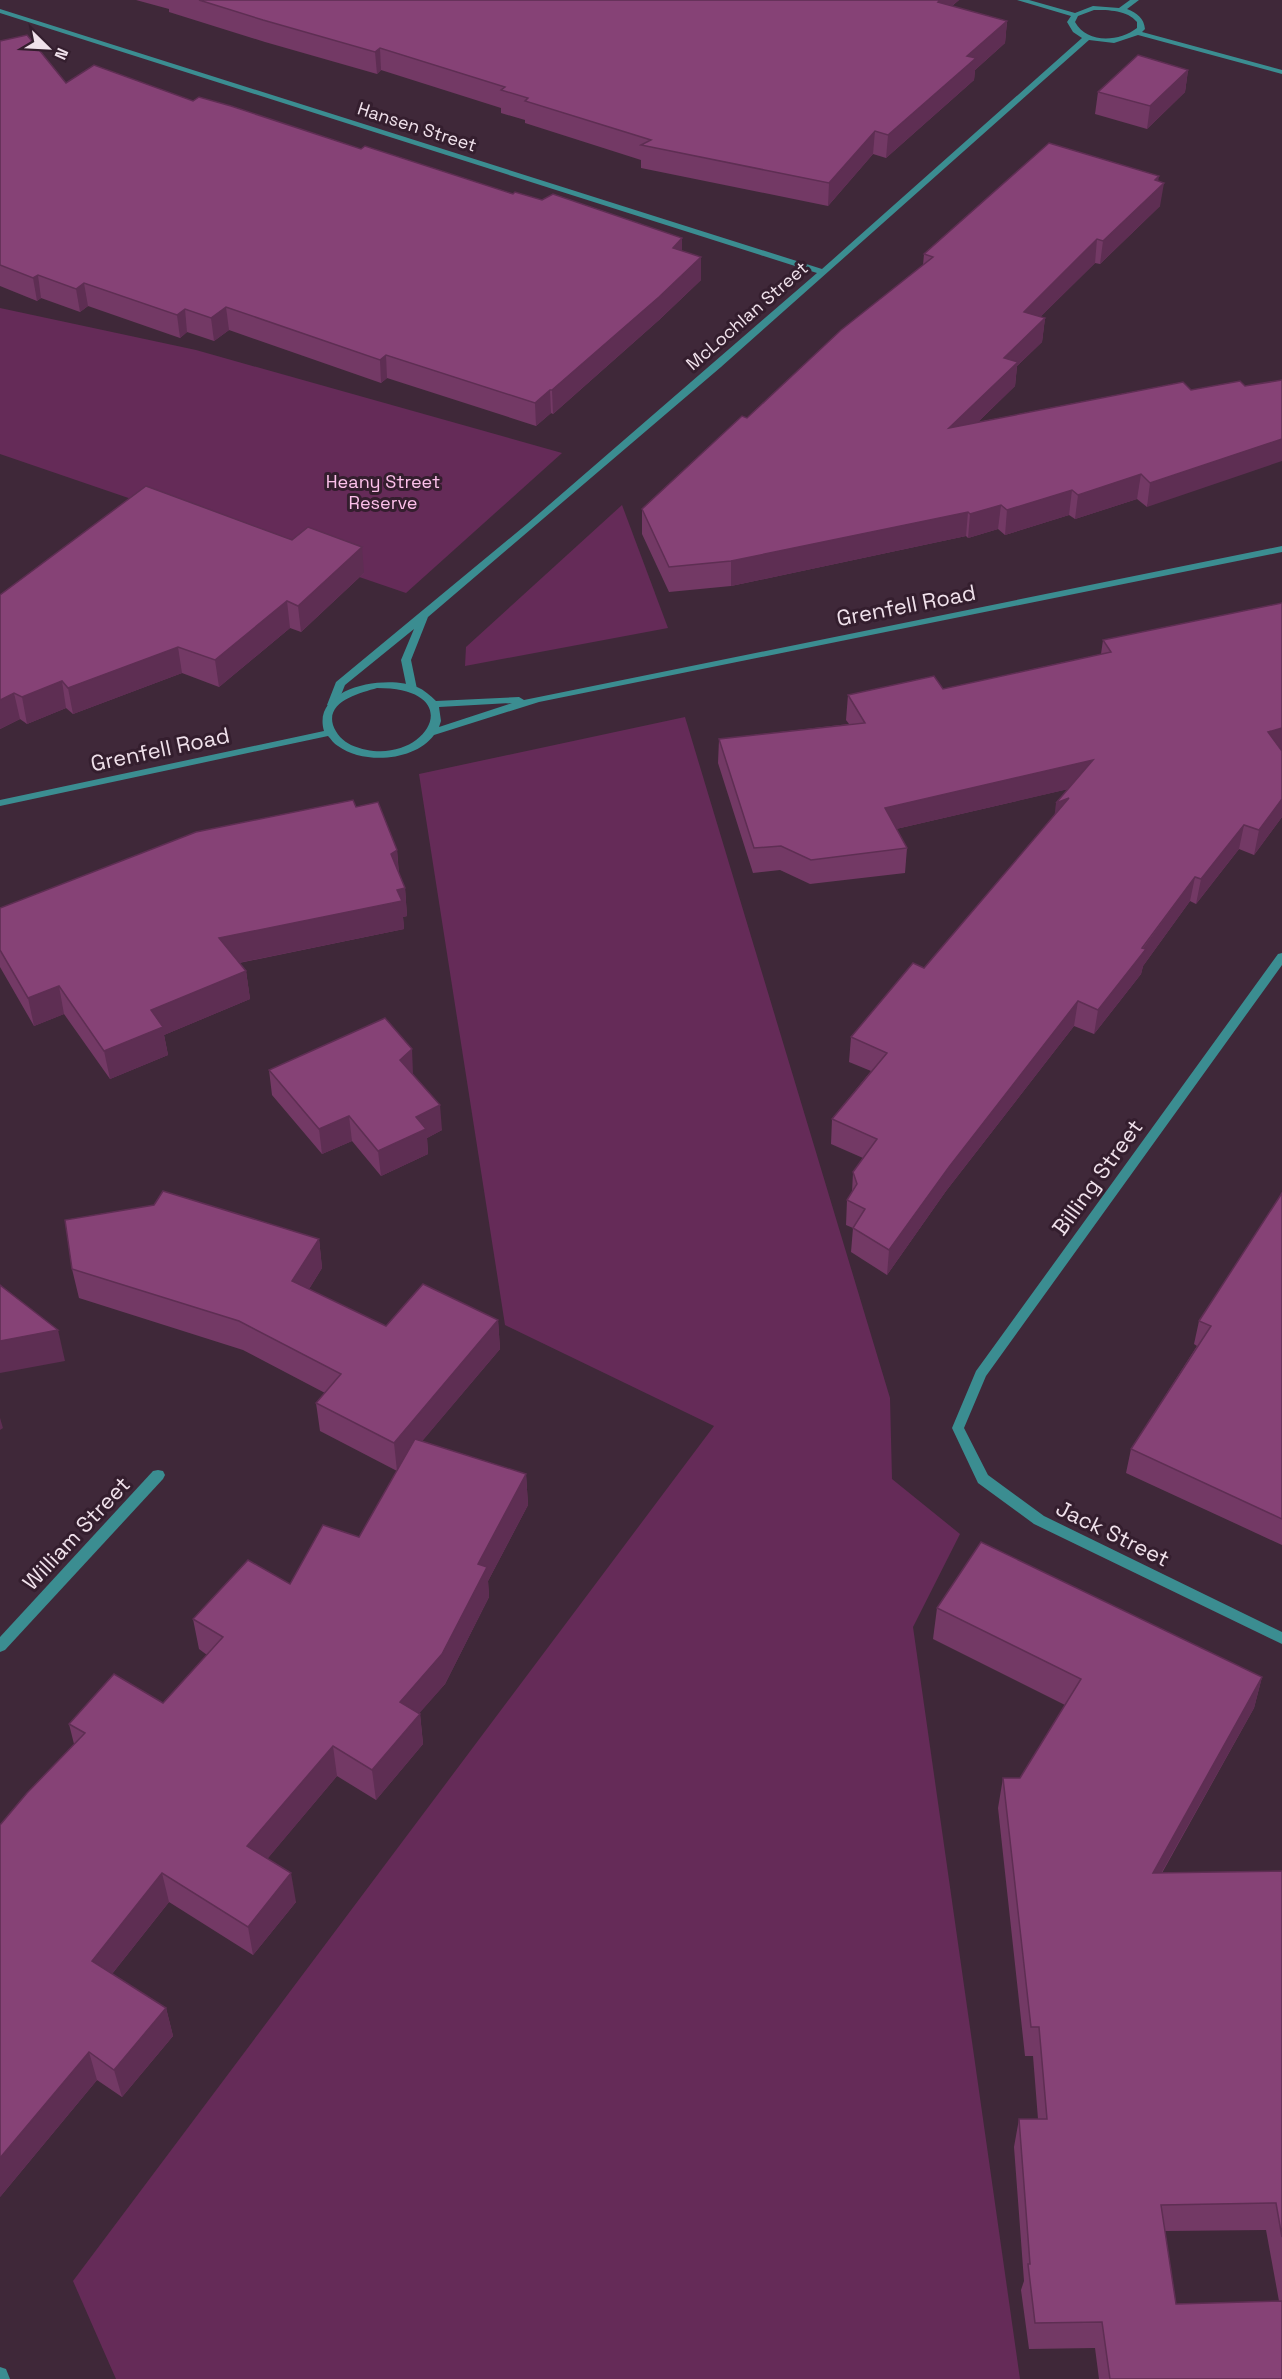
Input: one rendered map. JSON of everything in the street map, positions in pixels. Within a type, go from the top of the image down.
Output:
[{"type":"street","points":[[1021,0],[1075,15],[1093,8],[1121,10],[1139,18],[1142,24],[1138,33]]},
{"type":"street","points":[[1121,10],[1135,0]]},
{"type":"street","name":"Hansen Street","points":[[0,11],[824,272]]},
{"type":"street","points":[[1075,15],[1071,22],[1073,28],[1088,37],[1121,39],[1138,33],[1282,72]]},
{"type":"street","name":"McLochlan Street","points":[[332,705],[340,684],[423,616],[824,272],[1088,37]]},
{"type":"street","name":"Grenfell Road","points":[[433,732],[537,699],[1282,549]]},
{"type":"street","name":"McLochlan Street","points":[[412,689],[406,660],[423,616]]},
{"type":"street","points":[[395,685],[412,689],[433,704],[437,713],[433,732],[422,742],[407,750],[370,754],[338,744],[328,734],[327,714],[332,705],[343,695],[359,688],[395,685]]},
{"type":"street","name":"Grenfell Road","points":[[433,704],[537,699]]},
{"type":"street","name":"Grenfell Road","points":[[0,803],[328,734]]},
{"type":"street","name":"Billing Street","points":[[958,1428],[980,1374],[1282,957]]},
{"type":"street","name":"Jack Street","points":[[958,1428],[982,1479],[1039,1520],[1282,1638]]},
{"type":"street","name":"William Street","points":[[0,1646],[158,1475]]},
{"type":"street","points":[[0,2375],[2,2379]]},
{"type":"green space","name":"Heany Street Reserve","points":[[0,308],[196,350],[562,453],[406,593],[0,454]]},
{"type":"green space","points":[[622,505],[668,628],[465,666],[466,647]]},
{"type":"green space","points":[[685,717],[890,1398],[892,1479],[960,1534],[913,1627],[1020,2379],[116,2379],[73,2281],[714,1426],[505,1325],[419,774]]},
{"type":"building","points":[[199,0],[940,0],[938,2],[1007,21],[967,56],[976,58],[888,135],[875,131],[829,183],[641,145],[651,140],[525,101],[528,98],[501,90],[505,87],[380,48],[375,52]]},
{"type":"building","points":[[27,35],[66,83],[94,65],[193,101],[199,97],[231,106],[361,149],[365,146],[513,194],[515,192],[542,200],[553,194],[682,238],[673,248],[701,257],[659,297],[535,403],[386,355],[380,360],[226,307],[211,318],[185,309],[177,315],[84,283],[76,289],[38,275],[33,278],[0,265],[0,41]]},
{"type":"building","points":[[1138,55],[1188,70],[1150,106],[1098,92]]},
{"type":"building","points":[[1049,143],[1159,176],[1155,180],[1164,183],[1103,241],[1097,239],[1024,312],[1045,318],[1004,358],[1018,362],[949,428],[1183,382],[1191,390],[1240,381],[1245,386],[1282,380],[1282,439],[1150,483],[1141,474],[1078,495],[1072,490],[1007,510],[1001,505],[970,514],[968,512],[731,561],[669,567],[642,509],[742,416],[747,418],[841,330],[933,257],[924,254]]},
{"type":"building","points":[[146,486],[292,540],[308,527],[362,547],[298,606],[287,601],[215,660],[178,647],[68,688],[62,681],[22,697],[14,693],[0,700],[0,595]]},
{"type":"building","points":[[1282,603],[1282,728],[1268,732],[1282,751],[1282,799],[1259,830],[1244,825],[1201,879],[1195,877],[1142,948],[1146,949],[1098,1010],[1078,1001],[949,1167],[889,1250],[853,1228],[865,1209],[847,1200],[857,1184],[853,1172],[877,1139],[832,1119],[887,1053],[851,1037],[913,963],[924,968],[1069,798],[1056,803],[1093,760],[885,808],[907,848],[811,860],[781,846],[754,848],[719,739],[865,723],[848,695],[934,676],[943,689],[1111,652],[1103,640]]},
{"type":"building","points":[[353,800],[356,807],[378,802],[397,850],[391,854],[405,888],[397,890],[402,901],[219,938],[246,971],[151,1010],[163,1027],[104,1051],[59,986],[28,998],[0,950],[0,908],[196,832]]},
{"type":"building","points":[[385,1018],[412,1049],[400,1060],[440,1105],[416,1117],[426,1129],[378,1151],[349,1116],[319,1129],[269,1070]]},
{"type":"building","points":[[163,1191],[319,1239],[292,1281],[386,1326],[423,1284],[498,1320],[394,1443],[316,1403],[341,1374],[239,1321],[72,1269],[65,1220],[154,1205]]},
{"type":"building","points":[[1282,1193],[1282,1519],[1131,1449],[1211,1326],[1199,1321]]},
{"type":"building","points":[[0,1285],[58,1330],[0,1341]]},
{"type":"building","points":[[415,1439],[526,1474],[478,1564],[487,1567],[442,1654],[400,1702],[420,1714],[372,1770],[333,1746],[247,1846],[291,1873],[248,1927],[162,1873],[92,1961],[166,2008],[114,2070],[89,2052],[0,2158],[0,1825],[27,1793],[85,1733],[69,1724],[114,1674],[163,1703],[223,1637],[193,1619],[248,1560],[290,1584],[323,1525],[359,1537]]},
{"type":"building","points":[[981,1542],[1262,1677],[1153,1873],[1282,1871],[1282,2237],[1276,2203],[1161,2205],[1176,2304],[1282,2301],[1282,2379],[1110,2379],[1102,2322],[1035,2323],[1028,2264],[1030,2264],[1019,2119],[1047,2119],[1039,2027],[1031,2027],[1003,1778],[1020,1778],[1081,1679],[937,1608]]}]
